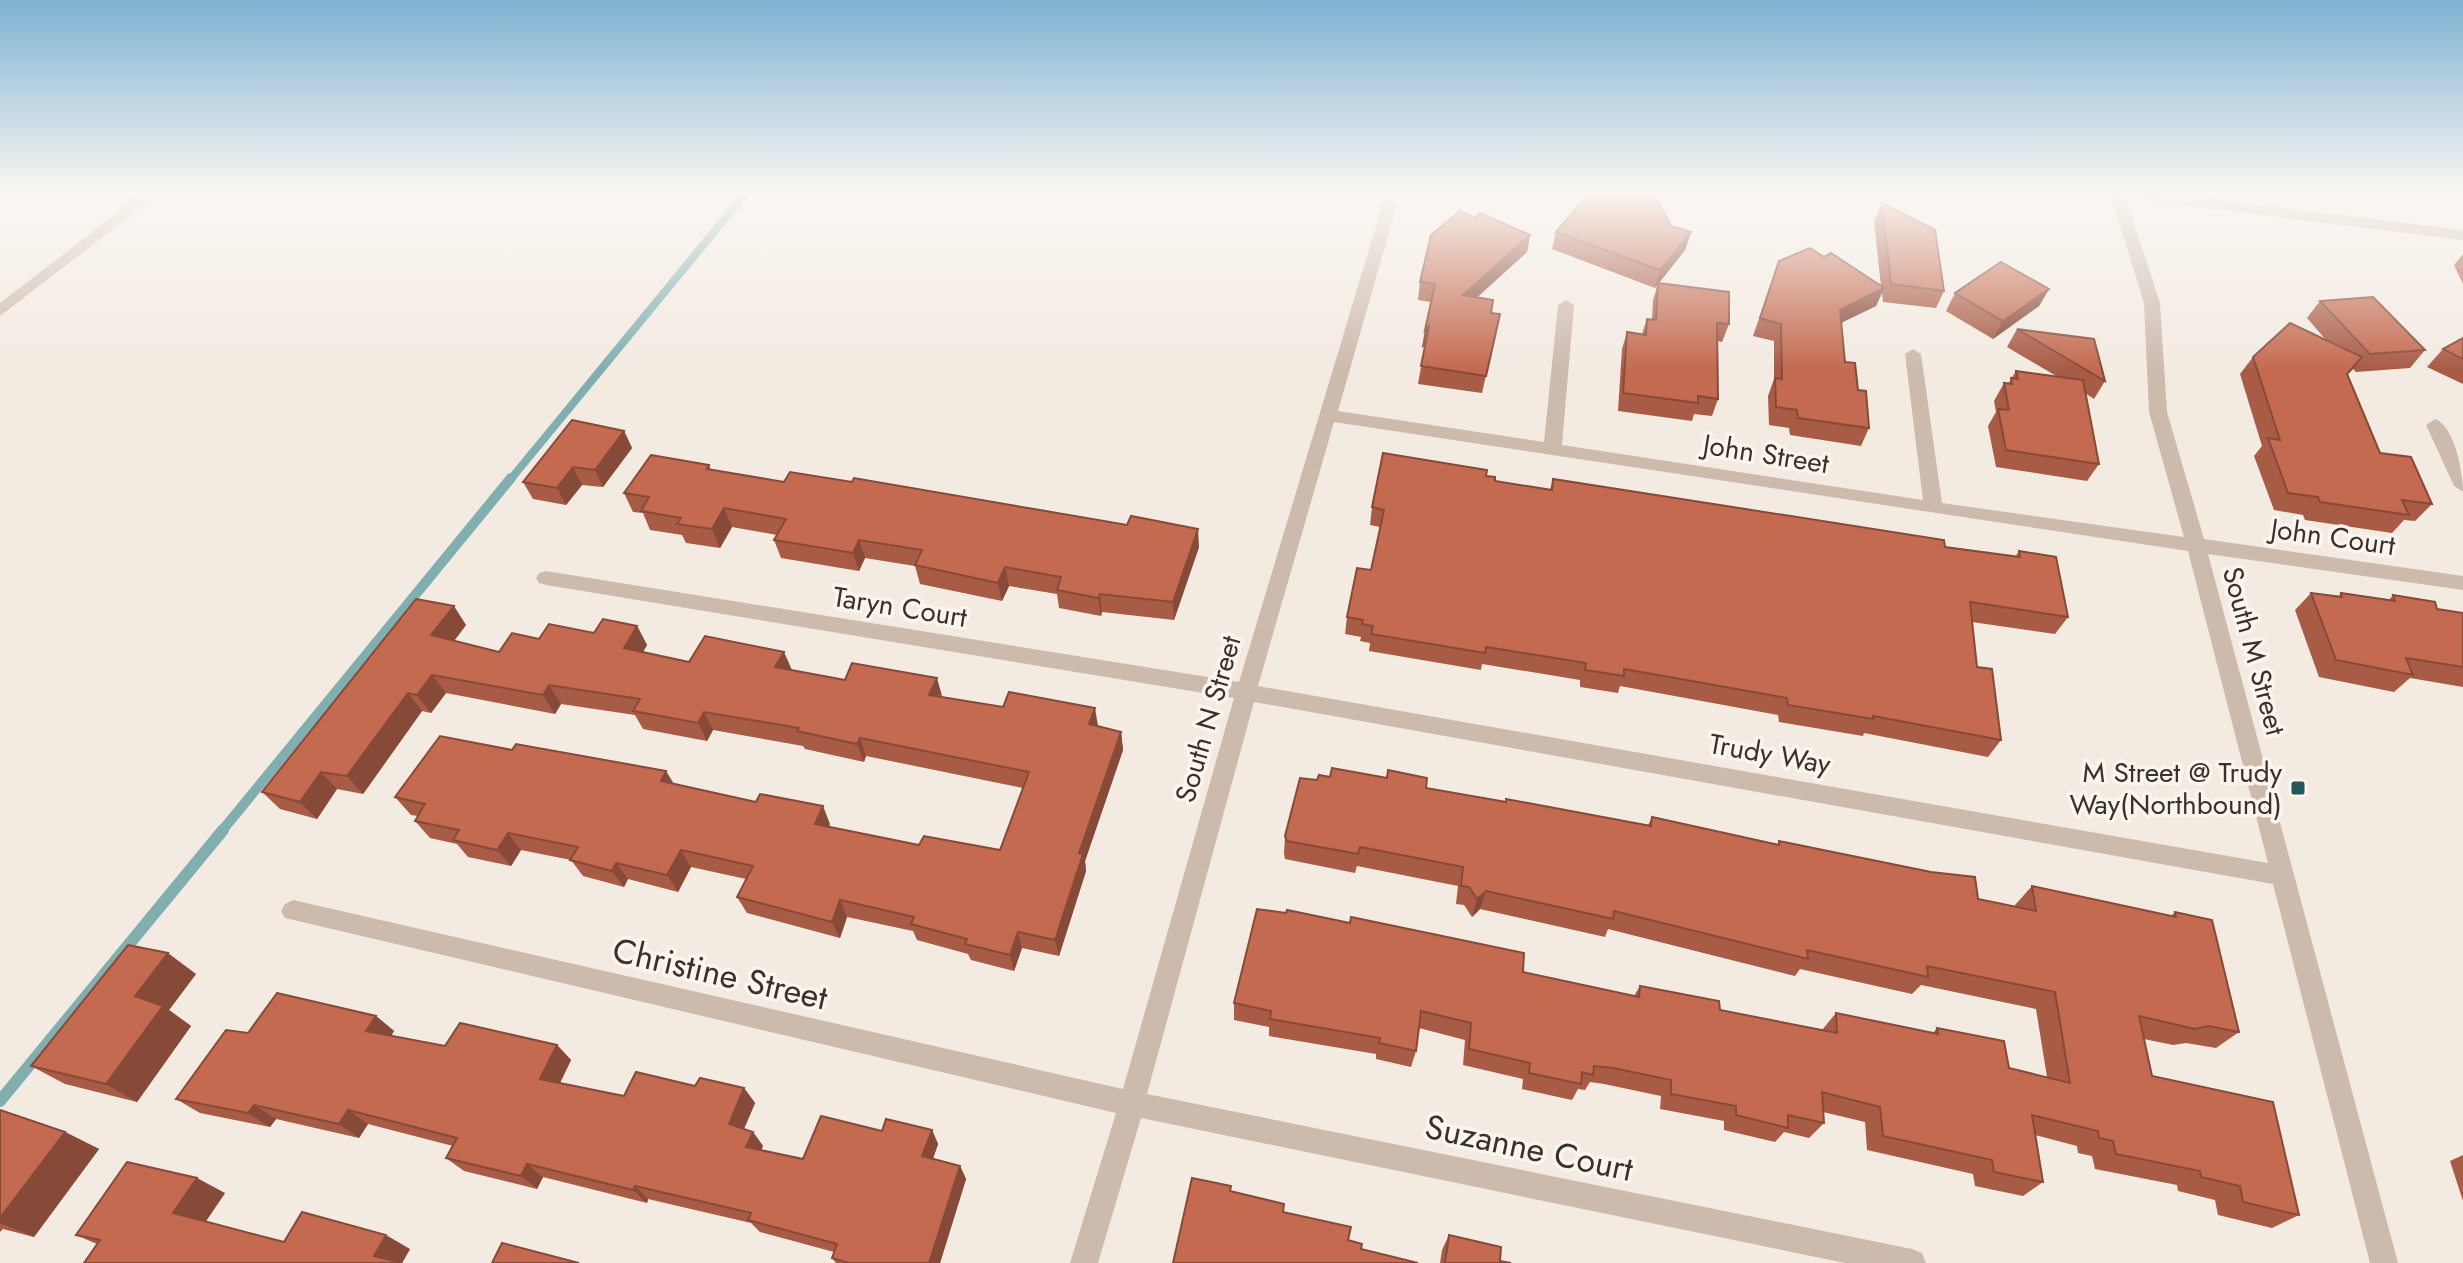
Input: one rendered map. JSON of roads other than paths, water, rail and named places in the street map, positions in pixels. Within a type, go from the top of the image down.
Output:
[{"type":"street","points":[[0,311],[77,252]]},
{"type":"street","name":"South N Street","points":[[1084,1263],[1132,1104],[1246,692],[1376,252]]},
{"type":"street","name":"South M Street","points":[[2136,252],[2152,303],[2158,412],[2384,1263]]},
{"type":"street","points":[[1552,451],[1566,305]]},
{"type":"street","points":[[1913,354],[1933,508]]},
{"type":"street","name":"John Street","points":[[1328,415],[2196,546]]},
{"type":"street","points":[[2435,425],[2463,486]]},
{"type":"street","name":"John Court","points":[[2196,546],[2463,583]]},
{"type":"street","name":"Taryn Court","points":[[546,578],[1246,692]]},
{"type":"street","name":"Trudy Way","points":[[1246,692],[2283,876]]},
{"type":"street","name":"Christine Street","points":[[293,911],[1132,1104]]},
{"type":"street","name":"Suzanne Court","points":[[1132,1104],[1912,1263]]},
{"type":"waterway","points":[[510,480],[698,252]]},
{"type":"waterway","points":[[221,832],[511,478]]},
{"type":"waterway","points":[[0,1101],[223,830]]},
{"type":"place","name":"M Street @ Trudy Way(Northbound)","points":[[2298,788]]}]
